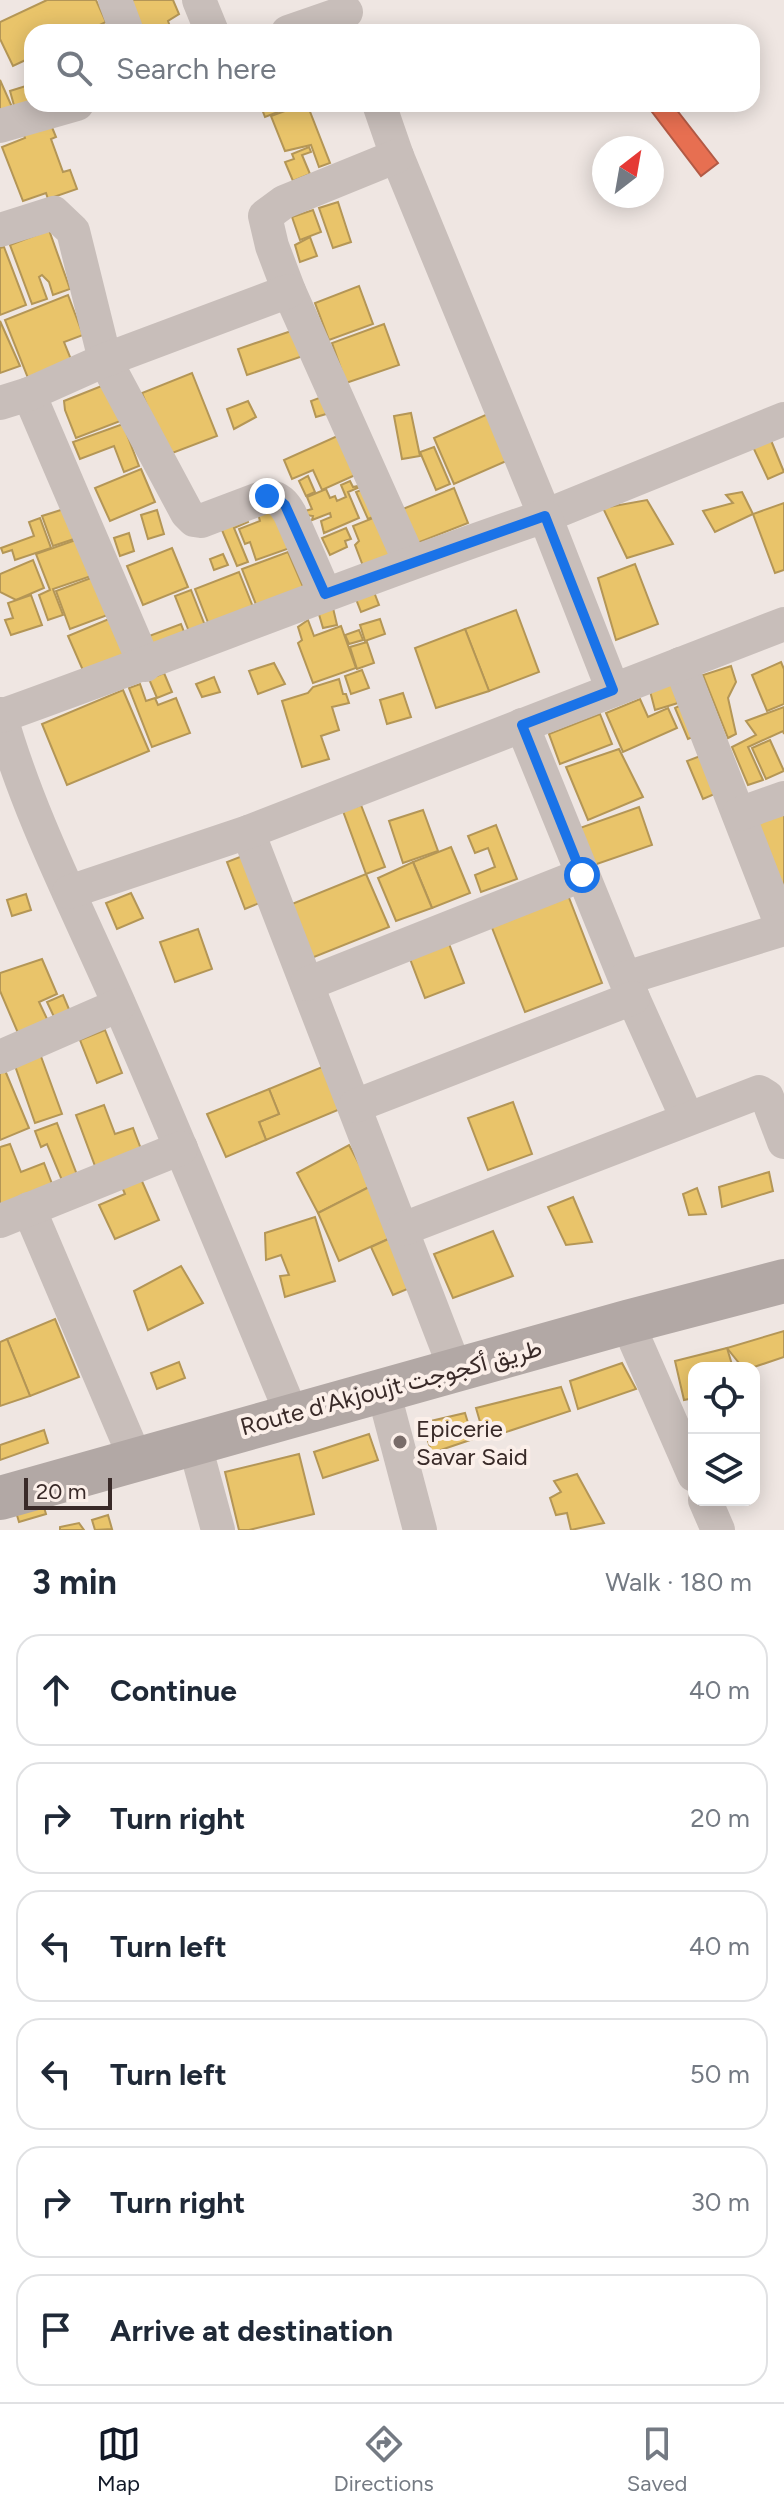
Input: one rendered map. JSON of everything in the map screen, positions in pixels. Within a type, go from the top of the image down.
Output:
[{"type":"highway","name":"Route d'Akjoujt طريق أكجوجت","points":[[0,1498],[784,1281]]},
{"type":"street","points":[[115,0],[124,24]]},
{"type":"street","points":[[199,0],[209,24]]},
{"type":"street","points":[[316,24],[347,15]]},
{"type":"street","points":[[0,126],[49,112]]},
{"type":"street","points":[[382,112],[613,690]]},
{"type":"street","points":[[397,156],[284,202],[265,216],[272,246],[289,291],[410,562]]},
{"type":"street","points":[[0,230],[54,213],[73,231],[105,360],[187,513],[194,520],[201,521],[267,496],[277,498],[290,514],[325,594]]},
{"type":"street","points":[[145,665],[14,398],[105,360],[289,291]]},
{"type":"street","points":[[292,1415],[2,729],[145,665],[410,562],[545,516],[784,419]]},
{"type":"street","points":[[69,892],[248,832],[784,624]]},
{"type":"street","points":[[355,1106],[630,988],[784,929],[680,664]]},
{"type":"street","points":[[522,725],[582,875],[687,1118]]},
{"type":"street","points":[[739,814],[784,798]]},
{"type":"street","points":[[248,832],[456,1371]]},
{"type":"street","points":[[307,984],[582,875]]},
{"type":"street","points":[[0,1057],[119,1005]]},
{"type":"street","points":[[403,1229],[687,1118],[762,1092],[767,1097],[784,1142]]},
{"type":"street","points":[[136,1460],[15,1215],[181,1148]]},
{"type":"street","points":[[627,1322],[688,1461]]},
{"type":"street","points":[[383,1390],[420,1530]]},
{"type":"street","points":[[194,1442],[218,1530]]},
{"type":"street","points":[[708,1506],[718,1530]]},
{"type":"building: Homes","points":[[47,0],[96,0],[106,22],[24,24],[24,61],[13,66],[0,39],[0,22]]},
{"type":"building: Homes","points":[[134,0],[173,0],[179,14],[168,21],[169,24],[127,24],[120,5]]},
{"type":"building: Homes","points":[[0,80],[12,107],[0,112]]},
{"type":"building: Homes","points":[[24,87],[24,106],[15,109],[10,91]]},
{"type":"building: Homes","points":[[282,112],[310,112],[330,163],[319,167],[311,145],[285,151],[271,116]]},
{"type":"building: Homes","points":[[49,120],[56,137],[51,139],[63,172],[70,170],[77,189],[48,199],[46,193],[23,201],[2,147],[25,138],[24,135]]},
{"type":"building: Homes","points":[[309,147],[311,152],[302,155],[310,174],[293,181],[285,162],[294,159],[292,154]]},
{"type":"building: Homes","points":[[338,202],[351,242],[333,248],[319,208]]},
{"type":"building: Homes","points":[[313,210],[321,232],[300,240],[292,217]]},
{"type":"building: Homes","points":[[49,230],[70,289],[53,295],[49,282],[42,275],[39,277],[47,299],[32,304],[10,245]]},
{"type":"building: Homes","points":[[310,237],[317,256],[300,262],[295,245]]},
{"type":"building: Homes","points":[[4,247],[26,305],[0,315],[0,248]]},
{"type":"building: Homes","points":[[359,286],[373,324],[329,340],[315,303]]},
{"type":"building: Homes","points":[[68,295],[83,335],[64,342],[72,362],[28,378],[5,320]]},
{"type":"building: Homes","points":[[0,321],[20,366],[0,373]]},
{"type":"building: Homes","points":[[384,324],[399,365],[346,383],[332,343]]},
{"type":"building: Homes","points":[[300,328],[309,354],[247,375],[238,349]]},
{"type":"building: Homes","points":[[192,373],[217,436],[167,455],[142,393]]},
{"type":"building: Homes","points":[[109,383],[123,420],[76,438],[64,401]]},
{"type":"building: Homes","points":[[327,395],[333,412],[316,417],[311,401]]},
{"type":"building: Homes","points":[[248,401],[256,417],[234,429],[227,409]]},
{"type":"building: Homes","points":[[411,413],[420,456],[402,459],[394,416]]},
{"type":"building: Homes","points":[[490,413],[511,459],[454,484],[434,438]]},
{"type":"building: Homes","points":[[123,424],[139,466],[124,472],[114,446],[80,459],[73,442]]},
{"type":"building: Homes","points":[[344,433],[362,472],[322,490],[313,470],[292,479],[284,460]]},
{"type":"building: Homes","points":[[770,438],[784,472],[768,479],[753,447]]},
{"type":"building: Homes","points":[[434,447],[450,484],[436,490],[420,452]]},
{"type":"building: Homes","points":[[141,469],[155,502],[110,521],[95,488]]},
{"type":"building: Homes","points":[[308,476],[315,492],[306,496],[299,481]]},
{"type":"building: Homes","points":[[350,481],[353,487],[367,484],[348,492],[359,518],[324,533],[321,521],[331,517],[330,513],[312,520],[313,516],[306,515],[305,511],[312,509],[307,497],[326,489],[330,498],[335,496],[337,501],[346,497],[341,485]]},
{"type":"building: Homes","points":[[371,486],[383,513],[368,519],[356,492]]},
{"type":"building: Homes","points":[[454,488],[468,523],[412,545],[398,511]]},
{"type":"building: Homes","points":[[742,492],[753,514],[715,532],[703,511],[733,503],[726,495]]},
{"type":"building: Homes","points":[[647,500],[673,544],[627,558],[603,508]]},
{"type":"building: Homes","points":[[784,503],[784,570],[775,573],[753,514]]},
{"type":"building: Homes","points":[[275,508],[290,548],[256,560],[250,542],[245,544],[239,529],[260,521],[258,514]]},
{"type":"building: Homes","points":[[64,509],[74,539],[53,546],[42,516]]},
{"type":"building: Homes","points":[[157,510],[164,534],[148,539],[141,515]]},
{"type":"building: Homes","points":[[244,513],[248,522],[234,528],[248,562],[237,566],[219,523]]},
{"type":"building: Homes","points":[[378,516],[393,555],[363,566],[355,545],[359,541],[353,526]]},
{"type":"building: Homes","points":[[40,518],[51,548],[15,560],[12,550],[3,553],[1,548],[34,536],[29,522]]},
{"type":"building: Homes","points":[[346,528],[351,539],[345,541],[347,547],[330,555],[322,538]]},
{"type":"building: Homes","points":[[129,533],[134,551],[120,556],[114,538]]},
{"type":"building: Homes","points":[[87,536],[100,573],[53,589],[63,615],[48,620],[39,595],[50,590],[36,554]]},
{"type":"building: Homes","points":[[172,548],[188,587],[143,605],[127,566]]},
{"type":"building: Homes","points":[[288,552],[304,589],[257,607],[242,569]]},
{"type":"building: Homes","points":[[223,554],[228,565],[214,570],[210,559]]},
{"type":"building: Homes","points":[[33,560],[44,588],[16,600],[0,592],[0,574]]},
{"type":"building: Homes","points":[[635,564],[658,624],[616,640],[598,578]]},
{"type":"building: Homes","points":[[239,572],[253,607],[209,625],[195,589]]},
{"type":"building: Homes","points":[[99,575],[113,613],[70,629],[56,591]]},
{"type":"building: Homes","points":[[191,590],[206,628],[190,634],[175,596]]},
{"type":"building: Homes","points":[[374,592],[379,605],[361,612],[356,599]]},
{"type":"building: Homes","points":[[31,595],[42,625],[11,635],[5,620],[13,618],[8,603]]},
{"type":"building: Homes","points":[[333,608],[337,625],[323,628],[318,611]]},
{"type":"building: Homes","points":[[516,610],[539,672],[489,691],[465,629]]},
{"type":"building: Homes","points":[[116,616],[133,655],[85,675],[68,636]]},
{"type":"building: Homes","points":[[380,619],[385,634],[365,641],[360,625]]},
{"type":"building: Homes","points":[[308,620],[314,636],[341,626],[356,668],[313,683],[298,643],[302,640],[298,627]]},
{"type":"building: Homes","points":[[181,624],[186,637],[154,649],[149,636]]},
{"type":"building: Homes","points":[[465,629],[489,691],[436,708],[415,648]]},
{"type":"building: Homes","points":[[359,630],[363,640],[349,644],[345,635]]},
{"type":"building: Homes","points":[[367,642],[374,663],[357,669],[350,647]]},
{"type":"building: Homes","points":[[781,662],[784,669],[784,704],[767,711],[752,675]]},
{"type":"building: Homes","points":[[274,663],[285,684],[258,694],[249,671]]},
{"type":"building: Homes","points":[[731,666],[736,682],[728,698],[736,734],[728,738],[703,675]]},
{"type":"building: Homes","points":[[362,670],[369,688],[351,694],[345,676]]},
{"type":"building: Homes","points":[[164,673],[172,692],[157,698],[149,679]]},
{"type":"building: Homes","points":[[214,677],[220,692],[202,697],[196,684]]},
{"type":"building: Homes","points":[[339,679],[349,703],[332,707],[339,730],[321,736],[329,759],[302,767],[282,701]]},
{"type":"building: Homes","points":[[140,684],[146,701],[155,698],[158,705],[176,698],[190,733],[152,747],[129,688]]},
{"type":"building: Homes","points":[[672,684],[678,703],[655,710],[650,691]]},
{"type":"building: Homes","points":[[123,690],[149,751],[67,785],[42,724]]},
{"type":"building: Homes","points":[[403,693],[411,717],[387,724],[380,700]]},
{"type":"building: Homes","points":[[640,699],[648,717],[668,708],[677,728],[623,752],[606,713]]},
{"type":"building: Homes","points":[[689,701],[703,733],[688,739],[675,708]]},
{"type":"building: Homes","points":[[784,707],[784,734],[783,731],[748,747],[763,780],[748,785],[732,747],[756,735],[746,721]]},
{"type":"building: Homes","points":[[600,714],[612,744],[560,764],[549,734]]},
{"type":"building: Homes","points":[[770,740],[784,771],[766,779],[752,748]]},
{"type":"building: Homes","points":[[619,749],[643,797],[588,820],[566,767]]},
{"type":"building: Homes","points":[[708,753],[724,790],[703,799],[687,761]]},
{"type":"building: Homes","points":[[784,802],[784,920],[747,816]]},
{"type":"building: Homes","points":[[361,805],[385,867],[366,874],[343,811]]},
{"type":"building: Homes","points":[[639,807],[652,845],[591,866],[577,829]]},
{"type":"building: Homes","points":[[423,810],[438,851],[403,863],[389,821]]},
{"type":"building: Homes","points":[[496,825],[517,879],[481,892],[475,875],[495,867],[488,848],[475,853],[468,836]]},
{"type":"building: Homes","points":[[451,847],[470,893],[432,908],[413,862]]},
{"type":"building: Homes","points":[[245,855],[264,901],[245,909],[227,862]]},
{"type":"building: Homes","points":[[413,862],[432,908],[396,921],[378,878]]},
{"type":"building: Homes","points":[[366,874],[389,927],[309,959],[287,906]]},
{"type":"building: Homes","points":[[566,890],[602,983],[525,1012],[489,920]]},
{"type":"building: Homes","points":[[131,893],[143,918],[117,929],[106,903]]},
{"type":"building: Homes","points":[[26,894],[31,910],[12,916],[7,900]]},
{"type":"building: Homes","points":[[198,929],[212,969],[175,982],[160,942]]},
{"type":"building: Homes","points":[[446,936],[464,983],[425,998],[407,951]]},
{"type":"building: Homes","points":[[42,959],[57,994],[39,1002],[48,1021],[18,1033],[0,991],[0,973]]},
{"type":"building: Homes","points":[[63,995],[71,1014],[56,1021],[47,1002]]},
{"type":"building: Homes","points":[[105,1030],[122,1073],[97,1083],[80,1040]]},
{"type":"building: Homes","points":[[39,1051],[62,1114],[35,1123],[13,1060]]},
{"type":"building: Homes","points":[[327,1065],[345,1107],[266,1140],[259,1122],[279,1114],[269,1089]]},
{"type":"building: Homes","points":[[4,1068],[29,1128],[0,1140],[0,1070]]},
{"type":"building: Homes","points":[[269,1089],[279,1114],[259,1122],[266,1140],[226,1157],[207,1114]]},
{"type":"building: Homes","points":[[513,1102],[532,1154],[488,1170],[468,1118]]},
{"type":"building: Homes","points":[[104,1105],[115,1134],[133,1128],[144,1157],[98,1174],[76,1115]]},
{"type":"building: Homes","points":[[57,1123],[79,1180],[64,1185],[47,1144],[41,1147],[35,1131]]},
{"type":"building: Homes","points":[[10,1144],[21,1172],[44,1163],[54,1189],[0,1211],[0,1147]]},
{"type":"building: Homes","points":[[349,1145],[371,1186],[318,1213],[297,1173]]},
{"type":"building: Homes","points":[[769,1172],[773,1191],[722,1207],[719,1187]]},
{"type":"building: Homes","points":[[141,1179],[159,1220],[115,1239],[99,1205],[125,1194],[122,1187]]},
{"type":"building: Homes","points":[[371,1186],[397,1235],[339,1261],[318,1213]]},
{"type":"building: Homes","points":[[697,1188],[706,1214],[689,1215],[683,1194]]},
{"type":"building: Homes","points":[[573,1197],[592,1242],[566,1245],[548,1207]]},
{"type":"building: Homes","points":[[315,1217],[335,1281],[285,1297],[280,1276],[289,1275],[281,1255],[266,1260],[265,1233]]},
{"type":"building: Homes","points":[[493,1231],[513,1276],[453,1298],[434,1254]]},
{"type":"building: Homes","points":[[397,1235],[417,1285],[393,1295],[371,1247]]},
{"type":"building: Homes","points":[[181,1266],[203,1303],[148,1330],[134,1291]]},
{"type":"building: Homes","points":[[55,1319],[79,1377],[30,1396],[7,1339]]},
{"type":"building: Homes","points":[[784,1331],[784,1357],[760,1365],[760,1362],[738,1362],[727,1348]]},
{"type":"building: Homes","points":[[7,1339],[30,1396],[0,1406],[0,1342]]},
{"type":"building: Homes","points":[[727,1348],[731,1362],[688,1362],[688,1399],[684,1400],[675,1361]]},
{"type":"building: Homes","points":[[179,1362],[185,1378],[157,1389],[151,1373]]},
{"type":"building: Homes","points":[[622,1363],[636,1389],[578,1409],[570,1381]]},
{"type":"building: Homes","points":[[561,1387],[570,1411],[485,1439],[476,1408]]},
{"type":"building: Homes","points":[[465,1413],[473,1439],[432,1453],[422,1423]]},
{"type":"building: Homes","points":[[44,1430],[48,1443],[0,1460],[0,1445]]},
{"type":"building: Homes","points":[[369,1434],[378,1460],[323,1478],[314,1452]]},
{"type":"building: Homes","points":[[299,1454],[314,1514],[239,1530],[225,1472]]},
{"type":"building: Homes","points":[[577,1474],[604,1523],[571,1530],[567,1513],[556,1515],[550,1498],[561,1492],[554,1481]]},
{"type":"building: Homes","points":[[43,1504],[46,1514],[19,1522],[16,1512]]},
{"type":"building: Homes","points":[[108,1515],[112,1529],[95,1530],[92,1520]]},
{"type":"building: Homes","points":[[79,1523],[84,1530],[60,1530],[60,1527]]},
{"type":"building: Shops","points":[[652,112],[678,112],[718,163],[701,176]]},
{"type":"place","name":"Epicerie Savar Said","points":[[400,1442]]},
{"type":"route","points":[[267,496],[277,498],[285,505],[325,594],[545,516],[613,690],[522,725],[582,875]]}]
